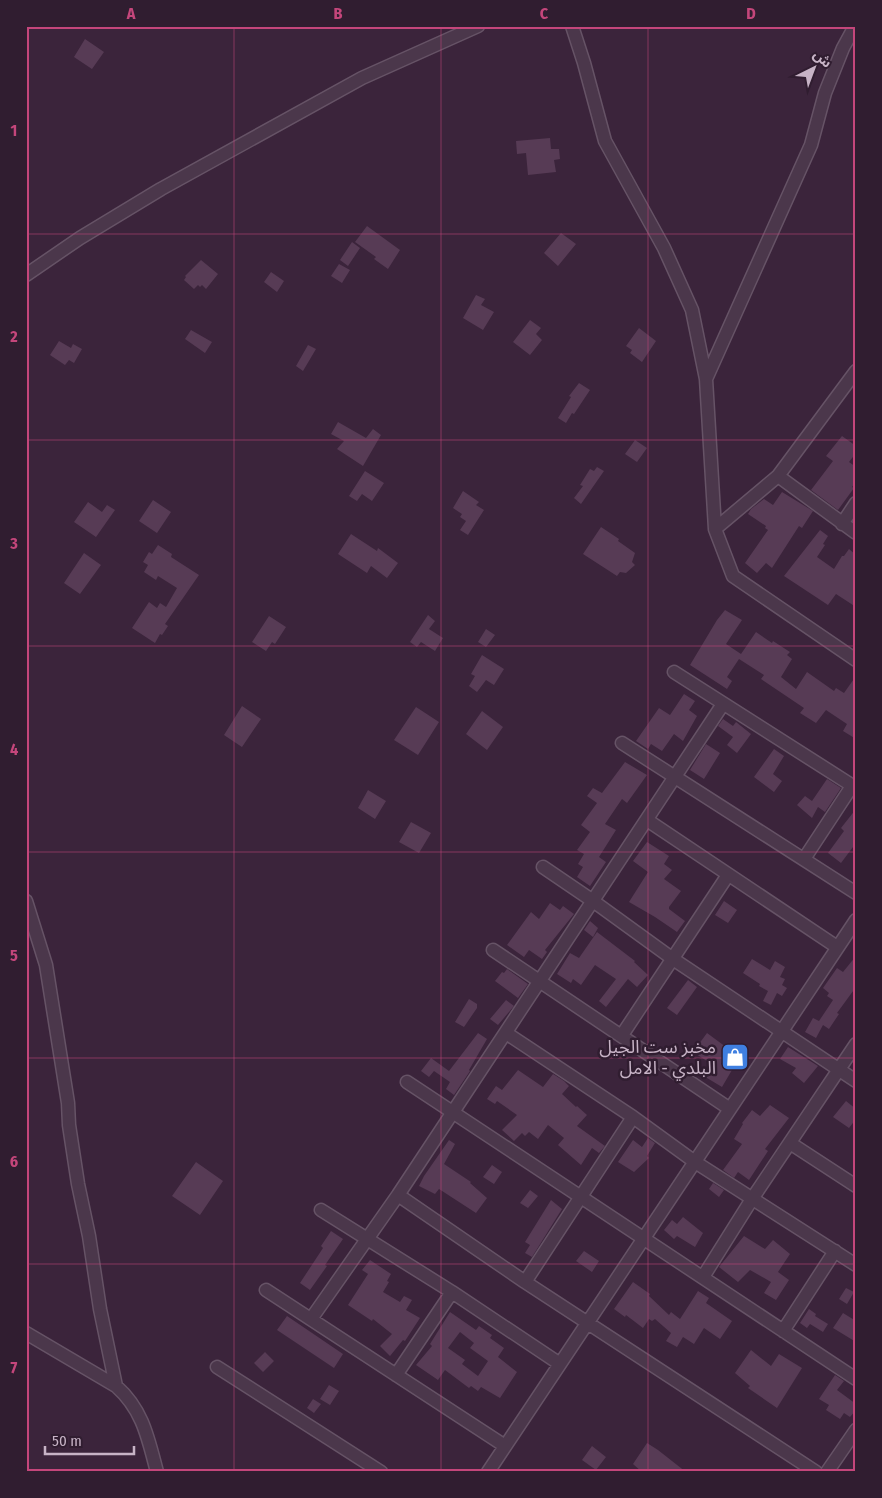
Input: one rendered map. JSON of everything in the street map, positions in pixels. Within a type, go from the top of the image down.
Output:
[{"type":"street","points":[[26,275],[80,238],[161,188],[362,78],[478,26]]},
{"type":"street","points":[[572,26],[605,141],[664,248],[692,310],[706,379],[715,529],[733,576],[856,660]]},
{"type":"street","points":[[706,379],[811,145],[825,93],[843,48],[856,26]]},
{"type":"street","points":[[715,529],[778,476],[856,371]]},
{"type":"street","points":[[778,476],[856,533]]},
{"type":"street","points":[[842,524],[856,503]]},
{"type":"street","points":[[674,672],[854,787],[804,859]]},
{"type":"street","points":[[311,1320],[398,1195],[723,704]]},
{"type":"street","points":[[622,743],[856,893]]},
{"type":"street","points":[[647,820],[838,947]]},
{"type":"street","points":[[543,868],[593,901],[673,959],[856,1081]]},
{"type":"street","points":[[622,1035],[728,874]]},
{"type":"street","points":[[26,901],[46,965],[68,1103],[69,1125],[78,1184],[90,1236],[100,1309],[116,1386]]},
{"type":"street","points":[[488,1472],[856,920]]},
{"type":"street","points":[[493,950],[730,1109]]},
{"type":"street","points":[[506,1033],[633,1117],[695,1162],[856,1265]]},
{"type":"street","points":[[703,1277],[752,1199],[856,1044]]},
{"type":"street","points":[[407,1082],[856,1378]]},
{"type":"street","points":[[525,1282],[633,1117]]},
{"type":"street","points":[[790,1143],[856,1186]]},
{"type":"street","points":[[398,1195],[525,1282],[816,1472]]},
{"type":"street","points":[[321,1210],[452,1292],[560,1364]]},
{"type":"street","points":[[782,1330],[835,1251]]},
{"type":"street","points":[[266,1290],[505,1446]]},
{"type":"street","points":[[396,1375],[452,1292]]},
{"type":"street","points":[[26,1333],[116,1386],[126,1395],[138,1411],[157,1472]]},
{"type":"street","points":[[217,1368],[381,1472]]},
{"type":"street","points":[[827,1472],[856,1430]]},
{"type":"building","points":[[85,39],[104,52],[92,69],[74,57]]},
{"type":"building","points":[[550,138],[551,149],[559,149],[560,159],[554,160],[556,172],[528,175],[526,153],[517,154],[516,141]]},
{"type":"building","points":[[367,226],[400,250],[388,269],[374,259],[376,257],[355,242]]},
{"type":"building","points":[[561,233],[576,244],[558,266],[544,253]]},
{"type":"building","points":[[352,242],[360,248],[348,266],[340,260]]},
{"type":"building","points":[[201,260],[218,274],[206,289],[202,285],[200,287],[198,285],[194,289],[184,280],[185,276]]},
{"type":"building","points":[[339,264],[350,270],[342,283],[331,276]]},
{"type":"building","points":[[271,272],[284,281],[277,292],[264,282]]},
{"type":"building","points":[[476,295],[485,299],[481,305],[494,312],[483,330],[463,318]]},
{"type":"building","points":[[530,320],[541,328],[536,334],[542,340],[530,355],[513,342]]},
{"type":"building","points":[[639,328],[656,341],[642,362],[630,353],[632,350],[626,346]]},
{"type":"building","points":[[191,330],[212,342],[205,353],[185,339]]},
{"type":"building","points":[[59,341],[71,348],[73,344],[82,349],[74,363],[69,360],[65,365],[50,355]]},
{"type":"building","points":[[308,345],[316,349],[303,371],[296,366]]},
{"type":"building","points":[[579,383],[590,390],[566,423],[558,418],[571,397],[569,396]]},
{"type":"building","points":[[338,422],[366,438],[373,429],[381,435],[363,466],[337,449],[344,441],[331,434]]},
{"type":"building","points":[[842,436],[856,446],[856,453],[849,462],[856,467],[856,482],[852,487],[854,488],[838,510],[811,490],[833,461],[826,456]]},
{"type":"building","points":[[635,440],[647,448],[637,462],[625,454]]},
{"type":"building","points":[[597,467],[604,471],[581,504],[574,498],[583,486],[580,485],[590,469],[594,471]]},
{"type":"building","points":[[365,471],[384,483],[372,501],[362,494],[357,501],[349,496]]},
{"type":"building","points":[[463,491],[479,502],[476,505],[484,510],[468,535],[460,530],[466,521],[460,517],[462,514],[453,508]]},
{"type":"building","points":[[782,492],[813,511],[802,528],[799,526],[772,568],[766,563],[757,573],[745,563],[768,530],[765,528],[766,526],[748,514],[751,509],[764,499],[773,505]]},
{"type":"building","points":[[153,500],[171,512],[157,533],[139,521]]},
{"type":"building","points":[[88,502],[102,512],[107,505],[115,510],[96,537],[74,522]]},
{"type":"building","points":[[601,527],[635,553],[632,562],[635,565],[626,573],[620,572],[617,576],[583,554]]},
{"type":"building","points":[[820,530],[828,536],[823,544],[825,545],[817,557],[834,569],[849,549],[856,555],[856,607],[836,594],[828,605],[784,576]]},
{"type":"building","points":[[351,534],[377,551],[378,548],[398,563],[387,578],[371,566],[367,573],[338,554]]},
{"type":"building","points":[[158,545],[172,554],[171,557],[199,575],[165,624],[168,626],[155,643],[132,628],[149,602],[157,608],[160,603],[166,607],[177,588],[158,576],[156,580],[144,572],[148,565],[143,562],[149,552],[152,554]]},
{"type":"building","points":[[84,553],[101,565],[80,594],[64,583]]},
{"type":"building","points":[[725,610],[742,620],[726,644],[741,654],[756,632],[772,643],[773,641],[790,652],[787,655],[792,659],[781,677],[796,689],[807,672],[834,691],[836,688],[844,693],[856,676],[856,739],[843,731],[847,724],[826,710],[816,723],[800,713],[804,708],[761,679],[764,675],[739,659],[727,677],[732,681],[727,689],[690,665]]},
{"type":"building","points":[[428,615],[435,621],[429,629],[443,638],[435,651],[421,642],[417,647],[410,642]]},
{"type":"building","points":[[269,616],[286,627],[275,644],[272,642],[266,651],[252,642]]},
{"type":"building","points":[[486,629],[495,635],[486,647],[478,642]]},
{"type":"building","points":[[482,655],[504,669],[494,685],[486,680],[477,692],[469,686],[475,676],[471,674]]},
{"type":"building","points":[[684,694],[695,701],[689,710],[697,716],[683,741],[674,734],[662,751],[651,744],[648,749],[636,741],[659,708],[670,715]]},
{"type":"building","points":[[242,706],[261,719],[242,747],[224,735]]},
{"type":"building","points":[[416,707],[439,722],[418,755],[394,740]]},
{"type":"building","points":[[482,711],[503,727],[487,750],[466,734]]},
{"type":"building","points":[[723,719],[733,726],[736,722],[751,734],[737,753],[727,745],[733,737],[718,726]]},
{"type":"building","points":[[706,744],[720,753],[704,779],[690,770]]},
{"type":"building","points":[[774,749],[784,756],[773,774],[782,781],[774,792],[754,777]]},
{"type":"building","points":[[625,762],[647,775],[627,803],[622,799],[605,824],[616,830],[599,857],[606,862],[590,886],[577,877],[583,867],[578,864],[584,854],[577,850],[590,832],[581,825],[597,803],[587,796],[593,788],[602,793]]},
{"type":"building","points":[[827,779],[841,788],[825,812],[818,807],[812,818],[797,805],[805,796],[812,801]]},
{"type":"building","points":[[368,790],[386,801],[375,819],[358,808]]},
{"type":"building","points":[[856,809],[856,843],[841,863],[828,853],[844,831],[841,828]]},
{"type":"building","points":[[411,822],[431,833],[419,853],[399,842]]},
{"type":"building","points":[[647,842],[669,856],[664,864],[672,870],[664,879],[681,891],[669,907],[669,909],[685,921],[677,932],[629,902],[648,872],[633,861]]},
{"type":"building","points":[[724,901],[737,910],[728,923],[715,915]]},
{"type":"building","points":[[550,903],[560,910],[563,906],[574,914],[545,950],[547,952],[542,959],[529,950],[524,957],[507,945],[531,912],[539,919]]},
{"type":"building","points":[[590,921],[598,928],[593,937],[584,930]]},
{"type":"building","points":[[597,932],[635,961],[648,975],[637,987],[628,979],[606,1007],[599,1001],[616,979],[595,965],[581,985],[573,979],[571,983],[557,974],[570,953],[579,958]]},
{"type":"building","points":[[856,956],[856,987],[837,1013],[839,1014],[829,1029],[823,1025],[816,1038],[805,1032],[813,1018],[819,1021],[833,1000],[827,996],[829,993],[823,988],[837,968],[843,972]]},
{"type":"building","points":[[752,959],[770,970],[775,961],[785,967],[780,977],[785,979],[782,985],[787,988],[782,996],[777,993],[771,1005],[763,1001],[768,991],[743,973]]},
{"type":"building","points":[[507,969],[528,984],[518,998],[495,981]]},
{"type":"building","points":[[688,980],[697,987],[677,1015],[667,1008]]},
{"type":"building","points":[[469,999],[477,1004],[477,1008],[464,1027],[455,1022]]},
{"type":"building","points":[[506,1000],[514,1006],[498,1025],[490,1019]]},
{"type":"building","points":[[478,1033],[487,1039],[470,1071],[454,1095],[446,1089],[450,1082],[434,1071],[429,1077],[421,1071],[431,1058],[449,1071]]},
{"type":"building","points":[[707,1033],[730,1050],[721,1064],[732,1070],[722,1087],[702,1075],[710,1063],[693,1052]]},
{"type":"building","points":[[788,1047],[818,1066],[804,1083],[792,1073],[796,1068],[780,1059]]},
{"type":"building","points":[[518,1070],[543,1087],[553,1074],[569,1086],[562,1094],[587,1115],[577,1126],[605,1146],[599,1153],[592,1148],[581,1165],[558,1145],[564,1138],[548,1125],[538,1139],[529,1132],[525,1136],[522,1133],[514,1141],[502,1130],[517,1115],[497,1101],[495,1104],[487,1099],[496,1086],[502,1090]]},
{"type":"building","points":[[846,1101],[856,1109],[856,1119],[849,1128],[833,1117]]},
{"type":"building","points":[[770,1105],[789,1118],[765,1149],[768,1151],[749,1180],[738,1172],[734,1178],[723,1170],[742,1144],[734,1139],[742,1123],[752,1110],[760,1116]]},
{"type":"building","points":[[648,1138],[655,1143],[647,1156],[649,1158],[634,1172],[618,1162],[633,1140],[642,1147]]},
{"type":"building","points":[[449,1140],[455,1144],[444,1164],[471,1182],[487,1198],[476,1213],[439,1189],[435,1194],[419,1186]]},
{"type":"building","points":[[196,1162],[223,1181],[200,1215],[172,1196]]},
{"type":"building","points":[[492,1165],[502,1172],[494,1184],[483,1177]]},
{"type":"building","points":[[713,1183],[724,1190],[719,1197],[709,1189]]},
{"type":"building","points":[[530,1190],[538,1196],[528,1208],[520,1203]]},
{"type":"building","points":[[551,1200],[562,1209],[532,1257],[525,1253],[530,1245],[525,1242]]},
{"type":"building","points":[[683,1217],[703,1233],[695,1247],[677,1236],[674,1239],[664,1230],[672,1220],[677,1224]]},
{"type":"building","points":[[331,1231],[343,1239],[310,1290],[300,1283],[323,1248],[321,1246]]},
{"type":"building","points":[[744,1236],[765,1249],[773,1240],[790,1254],[778,1272],[789,1280],[776,1300],[764,1293],[771,1282],[750,1270],[738,1282],[719,1267]]},
{"type":"building","points":[[584,1251],[599,1261],[592,1272],[576,1261]]},
{"type":"building","points":[[370,1260],[391,1274],[383,1292],[400,1302],[404,1296],[412,1300],[406,1310],[420,1318],[405,1341],[403,1340],[390,1356],[380,1346],[392,1334],[373,1319],[372,1321],[348,1305],[368,1274],[362,1270]]},
{"type":"building","points":[[633,1282],[650,1294],[649,1296],[669,1315],[671,1312],[680,1319],[698,1291],[709,1298],[706,1303],[732,1321],[720,1339],[704,1328],[694,1344],[683,1337],[677,1347],[666,1341],[671,1333],[655,1319],[652,1321],[649,1319],[643,1328],[626,1315],[625,1317],[614,1309]]},
{"type":"building","points":[[846,1288],[854,1292],[847,1304],[839,1299]]},
{"type":"building","points":[[809,1309],[816,1314],[815,1316],[828,1324],[823,1332],[810,1324],[807,1328],[800,1323]]},
{"type":"building","points":[[450,1312],[476,1330],[479,1326],[492,1335],[490,1338],[504,1348],[498,1357],[517,1372],[500,1398],[481,1387],[478,1391],[471,1386],[469,1388],[445,1370],[438,1380],[416,1365],[432,1346],[430,1344]],"holes":[[[460,1332],[474,1343],[470,1348],[488,1361],[478,1376],[462,1364],[465,1360],[448,1348]]]},
{"type":"building","points":[[843,1313],[856,1321],[856,1342],[833,1328]]},
{"type":"building","points":[[287,1316],[343,1354],[334,1368],[277,1330]]},
{"type":"building","points":[[751,1350],[771,1366],[779,1354],[802,1368],[777,1408],[748,1388],[750,1386],[735,1373]]},
{"type":"building","points":[[265,1352],[274,1361],[263,1372],[254,1363]]},
{"type":"building","points":[[835,1375],[844,1381],[837,1390],[856,1404],[856,1410],[850,1417],[844,1413],[840,1419],[826,1410],[829,1405],[819,1399]]},
{"type":"building","points":[[329,1385],[339,1391],[330,1405],[320,1399]]},
{"type":"building","points":[[313,1399],[321,1404],[314,1413],[307,1408]]},
{"type":"building","points":[[647,1443],[686,1472],[642,1472],[633,1464]]},
{"type":"building","points":[[592,1446],[606,1457],[596,1470],[582,1460]]},
{"type":"place","name":"مخبز ست الجيل البلدي - الامل","points":[[735,1057]]}]
